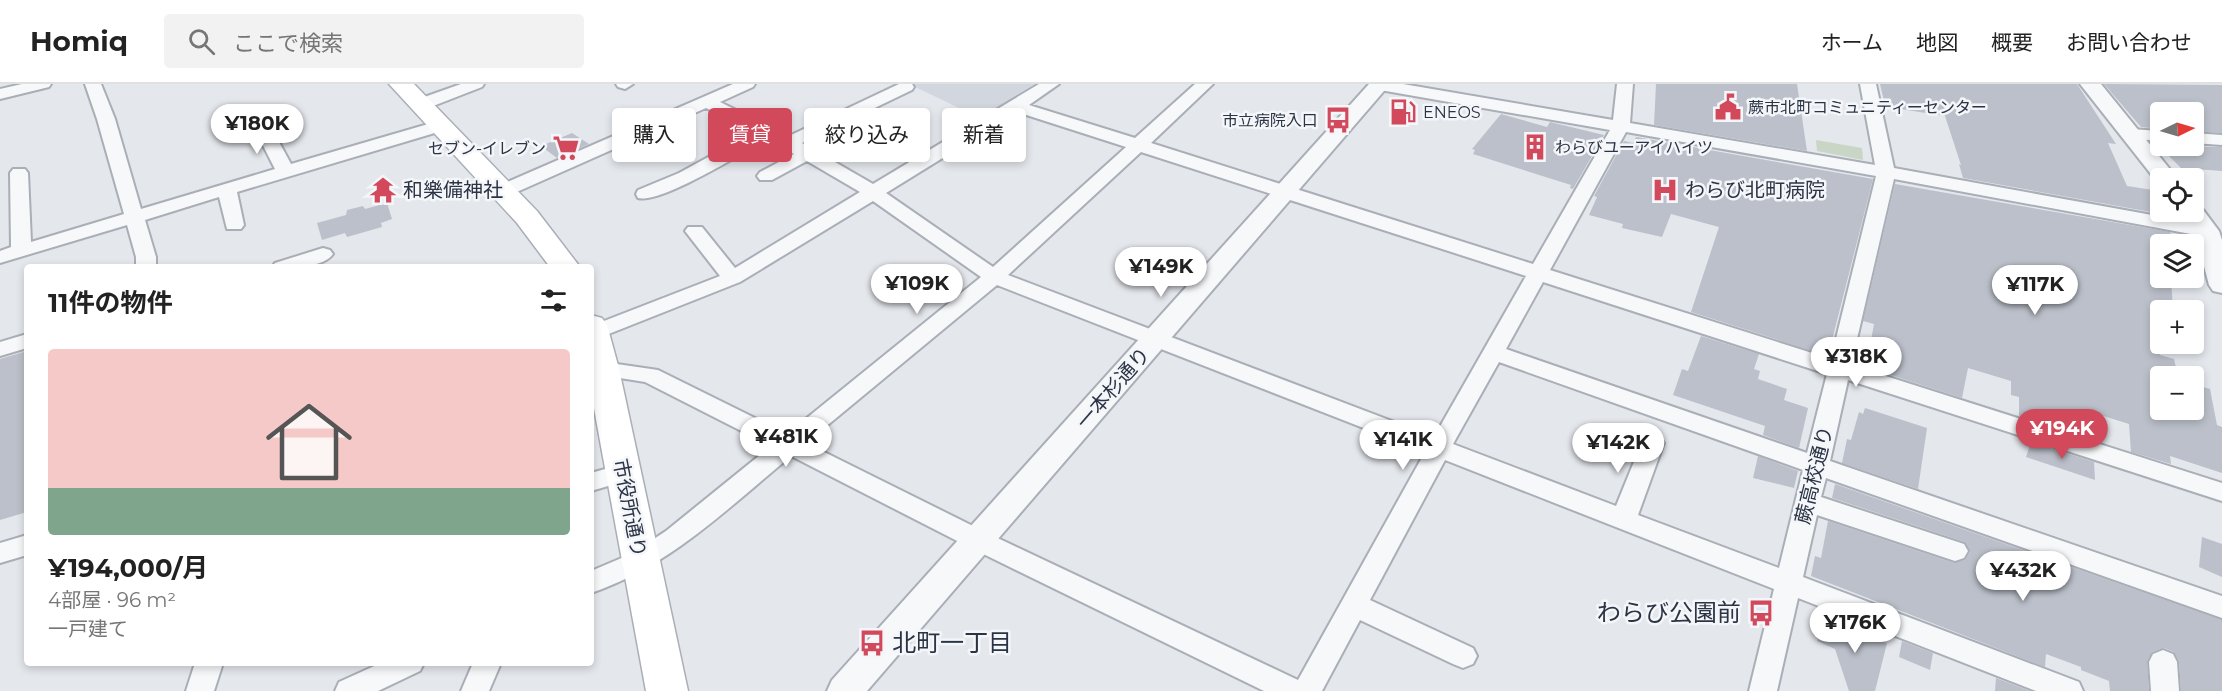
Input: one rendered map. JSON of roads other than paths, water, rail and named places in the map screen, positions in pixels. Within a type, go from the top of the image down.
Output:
[{"type":"main road","points":[[401,84],[503,191],[544,237],[563,264]]},
{"type":"main road","name":"市役所通り","points":[[594,337],[603,369],[607,477],[640,561],[667,691]]},
{"type":"street","points":[[0,94],[43,84]]},
{"type":"street","points":[[93,84],[106,119],[146,257],[146,264]]},
{"type":"street","points":[[422,104],[476,84]]},
{"type":"street","points":[[594,329],[733,278],[1051,84]]},
{"type":"street","points":[[594,581],[640,561],[675,538],[994,277],[1205,84]]},
{"type":"street","points":[[1379,84],[2207,225],[2222,285]]},
{"type":"street","name":"一本杉通り","points":[[845,691],[1379,84]]},
{"type":"street","points":[[1307,691],[1439,449],[1621,126],[1625,84]]},
{"type":"street","name":"蕨高校通り","points":[[1764,691],[1886,172],[1868,84]]},
{"type":"street","points":[[2090,84],[2158,168]]},
{"type":"street","points":[[503,191],[706,102],[736,86]]},
{"type":"street","points":[[792,142],[906,87]]},
{"type":"street","points":[[706,102],[718,108]]},
{"type":"street","points":[[1016,106],[2222,492]]},
{"type":"street","points":[[260,122],[286,172]]},
{"type":"street","points":[[0,257],[442,125]]},
{"type":"street","points":[[2132,134],[2150,135]]},
{"type":"street","points":[[2204,139],[2222,140]]},
{"type":"street","points":[[766,176],[804,156]]},
{"type":"street","points":[[645,194],[713,162]]},
{"type":"street","points":[[821,162],[873,192],[994,277],[2069,691]]},
{"type":"street","points":[[19,173],[21,250]]},
{"type":"street","points":[[226,189],[234,225]]},
{"type":"street","points":[[695,231],[733,278]]},
{"type":"street","points":[[291,264],[323,254]]},
{"type":"street","points":[[0,349],[24,342]]},
{"type":"street","points":[[1494,353],[2222,607]]},
{"type":"street","points":[[603,369],[650,375],[787,446],[978,540],[1293,691]]},
{"type":"street","points":[[1624,520],[1652,443]]},
{"type":"street","points":[[1808,502],[1955,551]]},
{"type":"street","points":[[0,553],[24,546]]},
{"type":"street","points":[[1354,605],[1463,656]]},
{"type":"street","points":[[2163,662],[2165,691]]},
{"type":"street","points":[[200,691],[208,666]]},
{"type":"street","points":[[349,691],[403,666]]},
{"type":"street","points":[[475,691],[486,666]]},
{"type":"place","name":"蕨市北町コミュニティーセンター","points":[[1728,107]]},
{"type":"place","name":"ENEOS","points":[[1403,112]]},
{"type":"place","name":"市立病院入口","points":[[1338,120]]},
{"type":"place","name":"わらびユーアイハイツ","points":[[1535,147]]},
{"type":"place","name":"セブン-イレブン","points":[[566,148]]},
{"type":"place","name":"和樂備神社","points":[[383,190]]},
{"type":"place","name":"わらび北町病院","points":[[1665,190]]},
{"type":"place","name":"わらび公園前","points":[[1761,613]]},
{"type":"place","name":"北町一丁目","points":[[872,643]]}]
